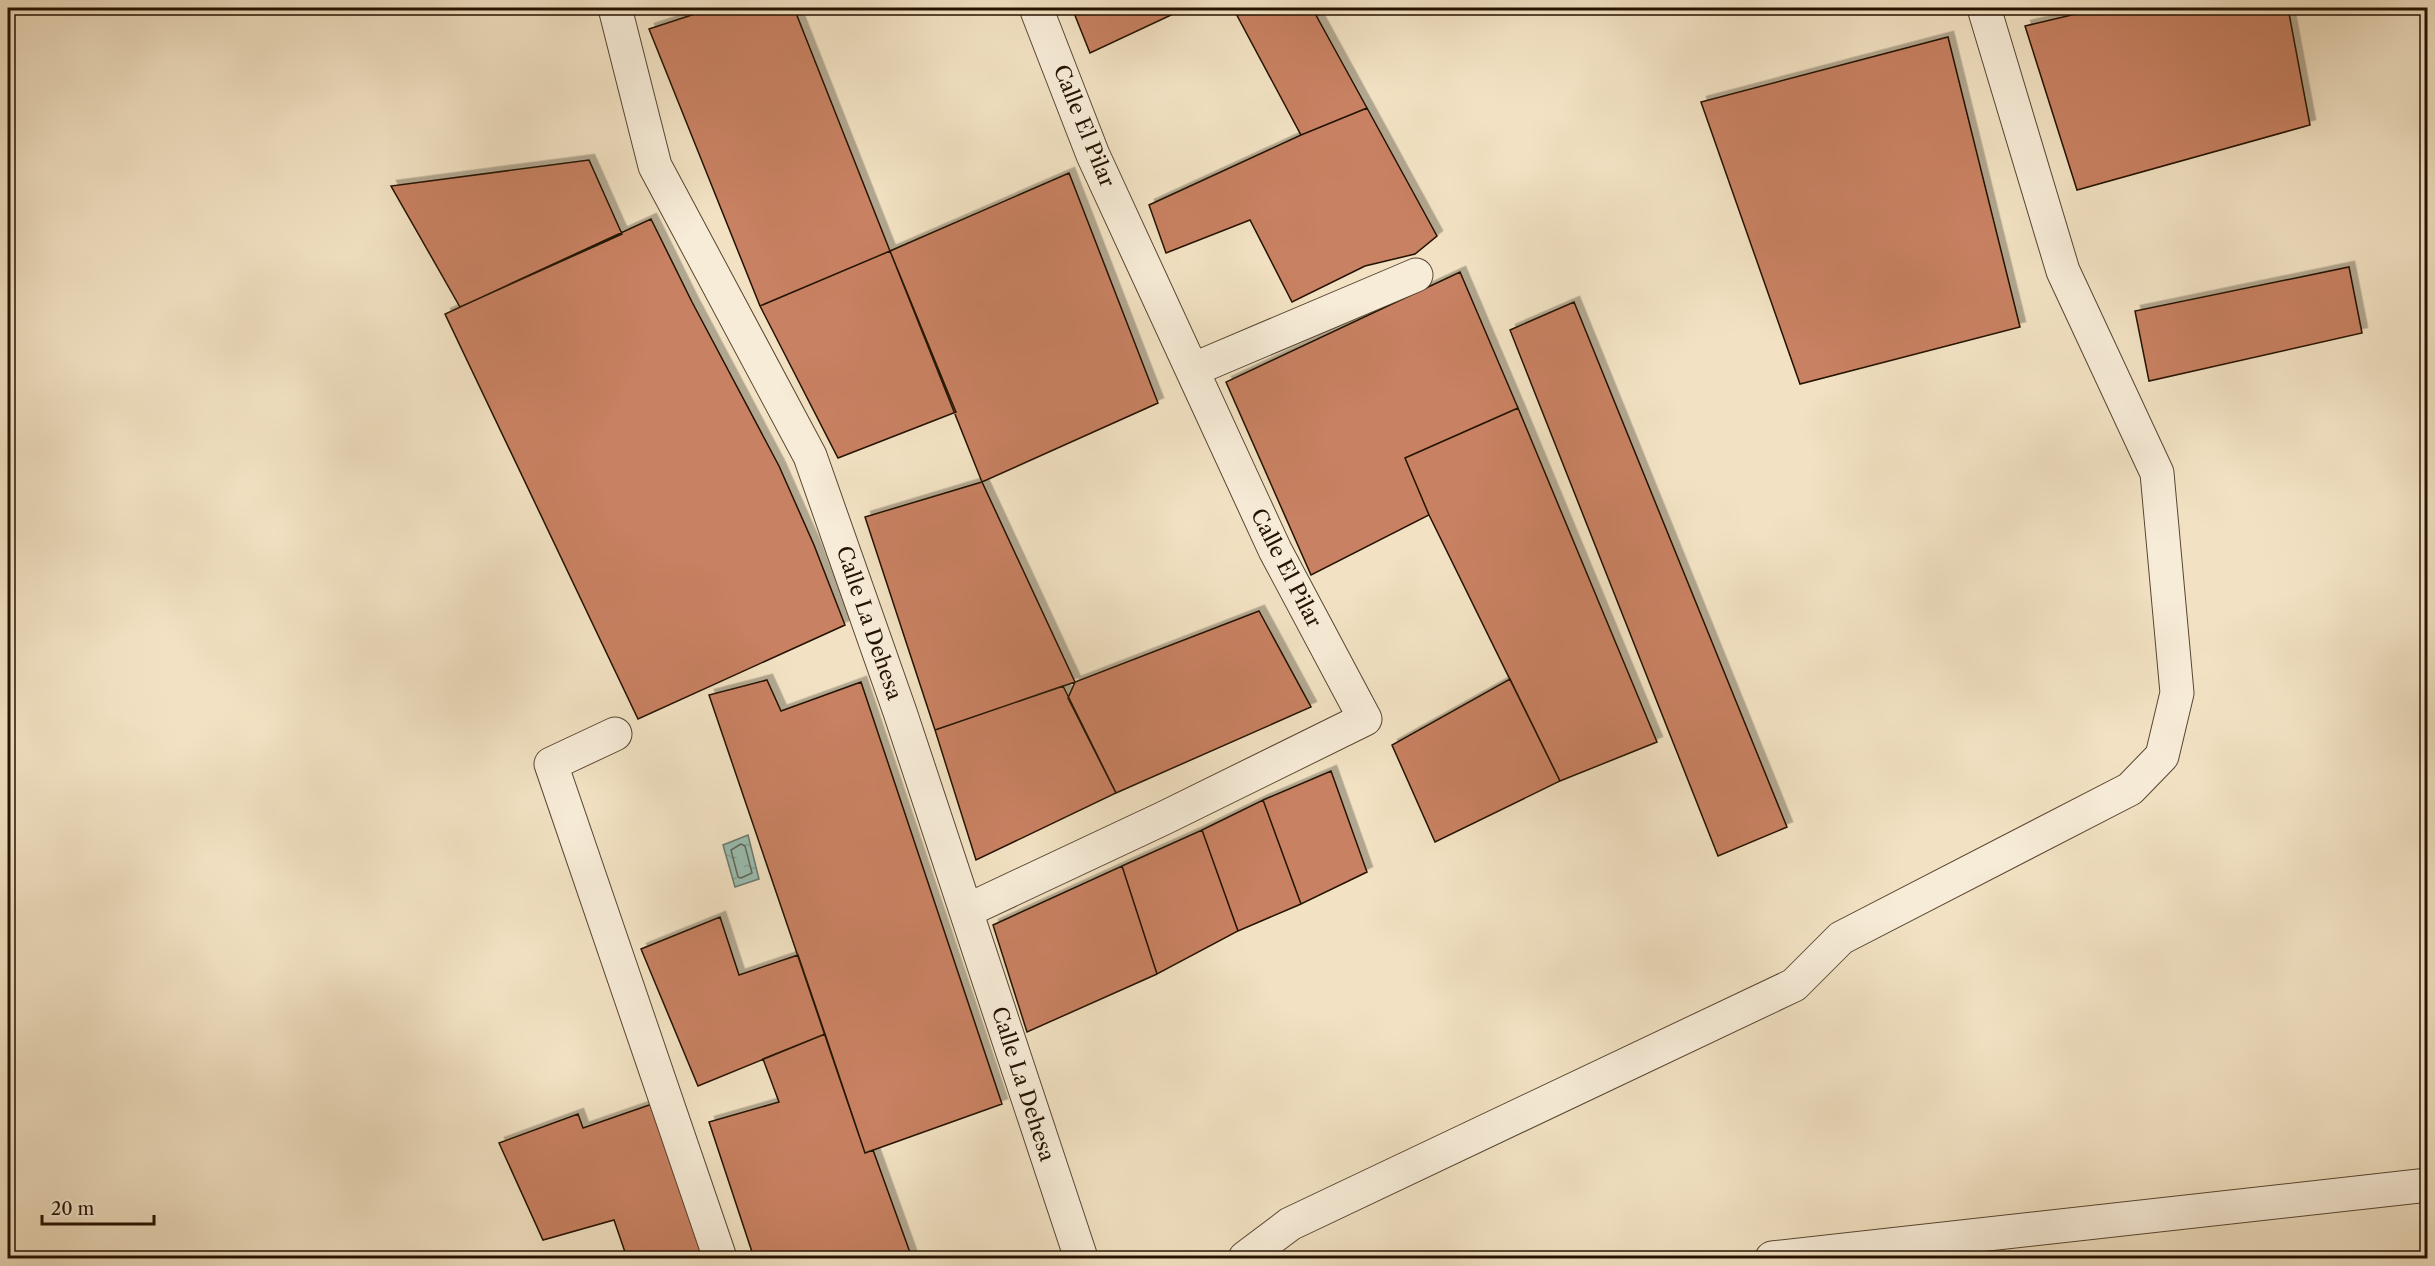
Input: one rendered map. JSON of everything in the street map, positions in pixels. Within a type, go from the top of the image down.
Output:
[{"type":"street","name":"Calle La Dehesa","points":[[615,8],[654,166],[810,456],[904,723],[1082,1258]]},
{"type":"street","name":"Calle El Pilar","points":[[966,911],[1175,813],[1365,719],[1275,550],[1093,155],[1036,8]]},
{"type":"street","points":[[1245,1258],[1290,1224],[1794,985],[1841,938],[2130,789],[2162,756],[2177,693],[2157,473],[2063,271],[1984,8]]},
{"type":"street","points":[[1192,370],[1416,275]]},
{"type":"street","points":[[615,734],[551,764],[720,1258]]},
{"type":"street","points":[[1772,1258],[2427,1185]]},
{"type":"water","points":[[748,835],[759,879],[735,887],[723,845]]},
{"type":"building","points":[[713,8],[794,8],[890,251],[760,306],[649,29]]},
{"type":"building","points":[[1072,8],[1186,8],[1090,53]]},
{"type":"building","points":[[1233,8],[1312,8],[1367,108],[1301,135]]},
{"type":"building","points":[[2101,8],[2288,8],[2310,125],[2077,190],[2025,26]]},
{"type":"building","points":[[1948,37],[2020,327],[1800,384],[1701,102]]},
{"type":"building","points":[[1367,108],[1437,236],[1415,254],[1365,266],[1292,302],[1250,220],[1166,253],[1149,205],[1301,135]]},
{"type":"building","points":[[589,160],[622,234],[460,307],[391,186]]},
{"type":"building","points":[[1069,173],[1158,403],[982,482],[890,251]]},
{"type":"building","points":[[651,219],[779,466],[814,545],[845,625],[638,719],[445,314]]},
{"type":"building","points":[[890,251],[956,412],[838,458],[760,306]]},
{"type":"building","points":[[2349,267],[2362,333],[2149,381],[2135,311]]},
{"type":"building","points":[[1460,272],[1518,408],[1405,458],[1429,515],[1311,575],[1226,382]]},
{"type":"building","points":[[1574,302],[1787,827],[1718,856],[1510,330]]},
{"type":"building","points":[[1518,408],[1657,742],[1560,781],[1429,515],[1405,458]]},
{"type":"building","points":[[982,482],[1075,682],[935,730],[865,517]]},
{"type":"building","points":[[1259,611],[1311,707],[1116,793],[1068,698],[1075,682]]},
{"type":"building","points":[[1510,679],[1560,781],[1435,842],[1392,745]]},
{"type":"building","points":[[767,680],[781,711],[861,682],[1002,1104],[865,1153],[709,695]]},
{"type":"building","points":[[1063,686],[1116,793],[976,860],[935,730]]},
{"type":"building","points":[[1331,771],[1367,872],[1301,904],[1263,800]]},
{"type":"building","points":[[1263,800],[1301,904],[1238,931],[1202,830]]},
{"type":"building","points":[[1202,830],[1238,931],[1157,974],[1122,866]]},
{"type":"building","points":[[1122,866],[1157,974],[1027,1032],[993,925]]},
{"type":"building","points":[[720,917],[739,975],[798,955],[825,1034],[698,1086],[641,949]]},
{"type":"building","points":[[825,1034],[865,1153],[873,1150],[912,1258],[754,1258],[709,1122],[779,1102],[763,1059]]},
{"type":"building","points":[[655,1103],[707,1258],[627,1258],[614,1220],[543,1240],[499,1143],[578,1114],[583,1128]]}]
